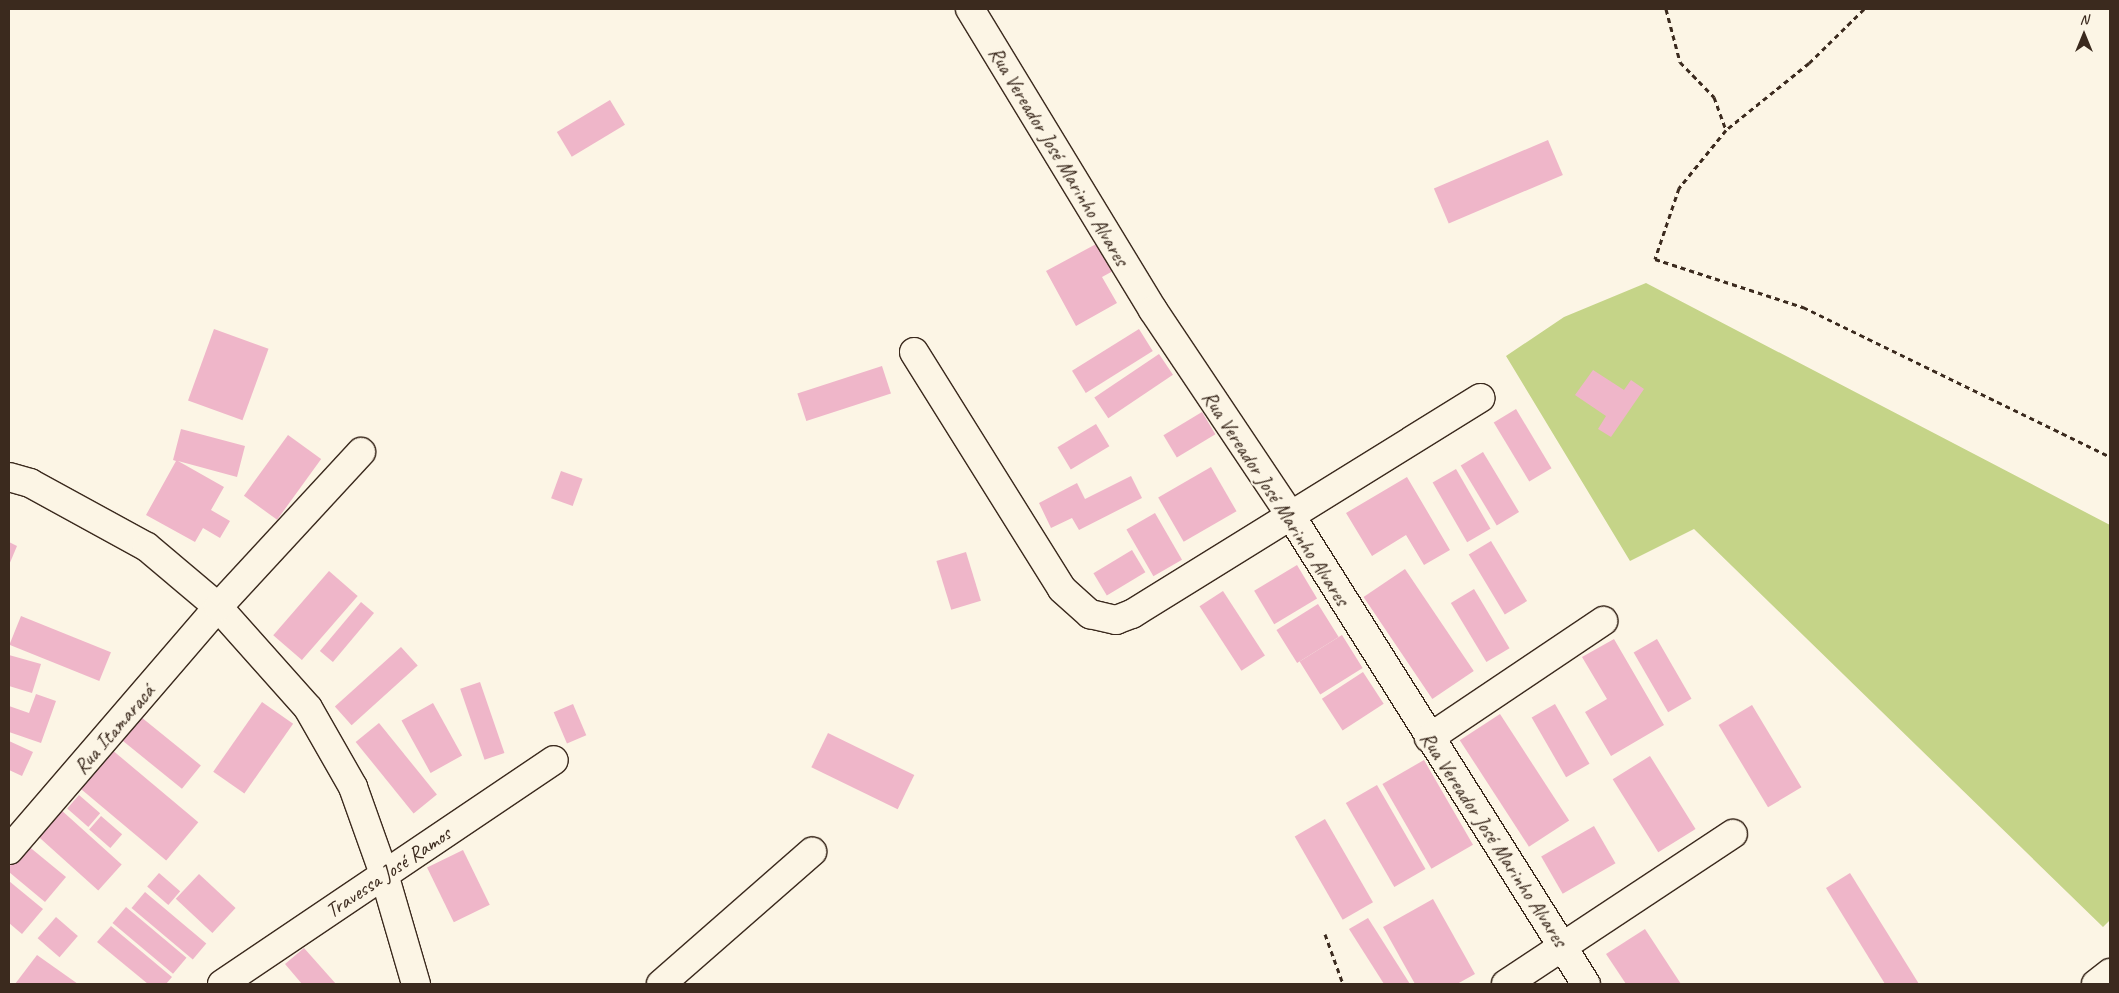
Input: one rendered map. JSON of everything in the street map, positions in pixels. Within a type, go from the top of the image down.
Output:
[{"type":"street","name":"Rua Vereador José Marinho Alvares","points":[[970,9],[1153,310],[1290,516],[1586,984]]},
{"type":"street","points":[[914,352],[1062,589],[1090,614],[1116,620],[1132,614],[1480,398]]},
{"type":"street","name":"Rua Itamaracá","points":[[9,850],[218,607],[361,452]]},
{"type":"street","points":[[9,477],[30,483],[147,547],[218,607],[308,708],[353,787],[384,874],[416,984]]},
{"type":"street","points":[[1429,738],[1603,622]]},
{"type":"street","name":"Travessa José Ramos","points":[[222,984],[554,760]]},
{"type":"street","points":[[1506,984],[1733,834]]},
{"type":"street","points":[[661,984],[812,852]]},
{"type":"street","points":[[2096,984],[2110,972]]},
{"type":"path","points":[[1666,9],[1680,62],[1714,97],[1726,130]]},
{"type":"path","points":[[1864,9],[1810,63],[1726,130],[1679,188],[1655,259],[1803,307],[2110,457]]},
{"type":"path","points":[[1325,934],[1343,984]]},
{"type":"green space","points":[[1646,283],[2110,525],[2110,920],[2103,927],[1694,529],[1630,561],[1506,356],[1564,317]]},
{"type":"building","points":[[610,100],[625,125],[572,157],[557,132]]},
{"type":"building","points":[[1548,140],[1563,175],[1449,223],[1434,188]]},
{"type":"building","points":[[1098,243],[1113,271],[1102,277],[1117,303],[1076,326],[1046,271]]},
{"type":"building","points":[[214,329],[269,349],[243,420],[188,400]]},
{"type":"building","points":[[1139,329],[1153,351],[1086,393],[1072,371]]},
{"type":"building","points":[[1159,354],[1173,375],[1108,418],[1094,398]]},
{"type":"building","points":[[882,366],[891,394],[806,421],[797,394]]},
{"type":"building","points":[[1593,370],[1624,390],[1631,380],[1644,389],[1611,437],[1598,429],[1606,416],[1575,395]]},
{"type":"building","points":[[1516,409],[1552,468],[1529,482],[1494,422]]},
{"type":"building","points":[[1202,412],[1215,434],[1177,457],[1163,435]]},
{"type":"building","points":[[1096,424],[1109,446],[1071,469],[1057,447]]},
{"type":"building","points":[[181,429],[245,446],[237,477],[178,461],[224,487],[211,510],[230,521],[220,538],[203,528],[195,542],[146,515],[176,461],[173,460]]},
{"type":"building","points":[[288,435],[321,459],[277,520],[244,496]]},
{"type":"building","points":[[1483,452],[1519,512],[1497,525],[1461,465]]},
{"type":"building","points":[[1211,467],[1236,511],[1184,542],[1158,498]]},
{"type":"building","points":[[1456,469],[1490,529],[1467,542],[1433,482]]},
{"type":"building","points":[[561,471],[583,479],[573,506],[551,498]]},
{"type":"building","points":[[1131,476],[1142,498],[1079,530],[1072,518],[1051,528],[1039,503],[1077,483],[1085,499]]},
{"type":"building","points":[[1407,477],[1450,550],[1424,565],[1406,535],[1372,556],[1346,513]]},
{"type":"building","points":[[1155,513],[1182,560],[1153,576],[1126,530]]},
{"type":"building","points":[[1491,541],[1527,601],[1505,614],[1469,554]]},
{"type":"building","points":[[9,542],[17,546],[9,565]]},
{"type":"building","points":[[1132,550],[1145,572],[1107,595],[1093,573]]},
{"type":"building","points":[[966,552],[981,601],[951,610],[936,561]]},
{"type":"building","points":[[1297,565],[1317,598],[1274,624],[1254,591]]},
{"type":"building","points":[[1405,569],[1474,671],[1432,699],[1364,597]]},
{"type":"building","points":[[329,571],[358,596],[302,660],[273,635]]},
{"type":"building","points":[[1474,589],[1510,648],[1486,662],[1451,603]]},
{"type":"building","points":[[1223,591],[1265,656],[1241,671],[1200,606]]},
{"type":"building","points":[[361,602],[374,613],[333,662],[320,651]]},
{"type":"building","points":[[1318,604],[1339,637],[1297,663],[1276,630]]},
{"type":"building","points":[[21,616],[111,652],[99,681],[9,645]]},
{"type":"building","points":[[1342,635],[1363,668],[1320,695],[1300,661]]},
{"type":"building","points":[[1614,639],[1664,725],[1611,756],[1585,712],[1607,699],[1582,657]]},
{"type":"building","points":[[1657,639],[1692,699],[1668,712],[1634,652]]},
{"type":"building","points":[[401,647],[418,666],[352,725],[335,707]]},
{"type":"building","points":[[9,655],[41,664],[32,693],[9,686]]},
{"type":"building","points":[[1363,672],[1384,704],[1343,731],[1322,699]]},
{"type":"building","points":[[480,682],[504,753],[485,760],[460,689]]},
{"type":"building","points":[[36,694],[56,701],[41,743],[9,732],[9,706],[29,713]]},
{"type":"building","points":[[262,702],[293,724],[244,793],[213,772]]},
{"type":"building","points":[[433,703],[462,755],[431,773],[402,720]]},
{"type":"building","points":[[573,704],[586,735],[567,744],[554,712]]},
{"type":"building","points":[[1555,704],[1590,764],[1566,777],[1532,718]]},
{"type":"building","points":[[1752,705],[1801,787],[1768,807],[1719,725]]},
{"type":"building","points":[[1500,714],[1569,821],[1529,847],[1460,740]]},
{"type":"building","points":[[141,717],[201,765],[182,789],[122,740]]},
{"type":"building","points":[[379,723],[437,794],[414,813],[356,742]]},
{"type":"building","points":[[828,733],[914,775],[898,809],[811,767]]},
{"type":"building","points":[[9,741],[33,752],[22,776],[9,770]]},
{"type":"building","points":[[111,749],[198,822],[166,861],[79,787]]},
{"type":"building","points":[[1650,756],[1696,829],[1658,852],[1613,779]]},
{"type":"building","points":[[1424,760],[1473,845],[1431,869],[1382,784]]},
{"type":"building","points":[[1377,785],[1426,869],[1394,887],[1346,803]]},
{"type":"building","points":[[79,795],[100,813],[88,827],[67,809]]},
{"type":"building","points":[[60,809],[122,865],[98,891],[37,835]]},
{"type":"building","points":[[101,816],[122,834],[110,848],[89,830]]},
{"type":"building","points":[[1325,819],[1373,902],[1343,920],[1295,837]]},
{"type":"building","points":[[1594,826],[1616,863],[1563,894],[1541,857]]},
{"type":"building","points":[[27,845],[66,877],[45,902],[9,872],[9,867]]},
{"type":"building","points":[[463,850],[490,905],[454,922],[427,868]]},
{"type":"building","points":[[159,873],[180,891],[168,905],[147,887]]},
{"type":"building","points":[[1850,873],[1919,984],[1885,984],[1826,888]]},
{"type":"building","points":[[199,874],[236,908],[212,933],[176,899]]},
{"type":"building","points":[[9,881],[43,909],[22,934],[9,923]]},
{"type":"building","points":[[145,892],[206,943],[193,960],[132,908]]},
{"type":"building","points":[[1433,899],[1475,974],[1457,984],[1415,984],[1383,927]]},
{"type":"building","points":[[126,907],[187,958],[173,974],[113,923]]},
{"type":"building","points":[[56,917],[78,936],[60,957],[38,938]]},
{"type":"building","points":[[1368,918],[1410,984],[1384,984],[1349,929]]},
{"type":"building","points":[[111,926],[172,977],[166,984],[148,984],[97,942]]},
{"type":"building","points":[[1645,929],[1681,984],[1626,984],[1606,954]]},
{"type":"building","points":[[304,948],[336,984],[302,984],[285,964]]},
{"type":"building","points":[[37,955],[78,984],[15,984]]}]
